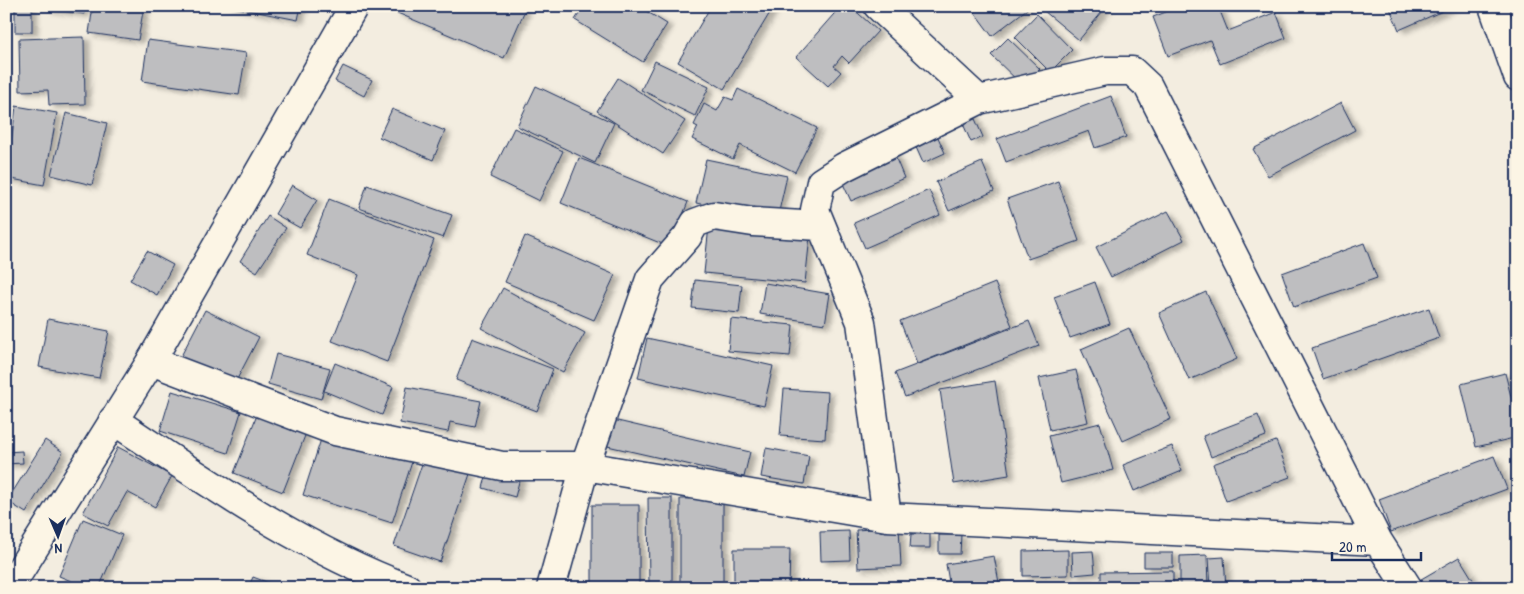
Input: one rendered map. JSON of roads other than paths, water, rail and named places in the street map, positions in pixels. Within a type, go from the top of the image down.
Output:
[{"type":"street","points":[[9,588],[151,361],[354,6]]},
{"type":"street","points":[[878,6],[979,100]]},
{"type":"street","points":[[1494,6],[1518,76]]},
{"type":"street","points":[[887,517],[861,322],[815,210],[822,182],[844,167],[979,100],[1105,71],[1132,71],[1148,86],[1378,541],[1408,588]]},
{"type":"street","points":[[551,588],[585,466],[650,279],[687,237],[695,222],[714,216],[753,222],[820,226]]},
{"type":"street","points":[[151,361],[335,431],[502,466],[585,466],[887,517],[1378,541]]},
{"type":"street","points":[[113,420],[238,503],[369,574],[407,588]]}]
